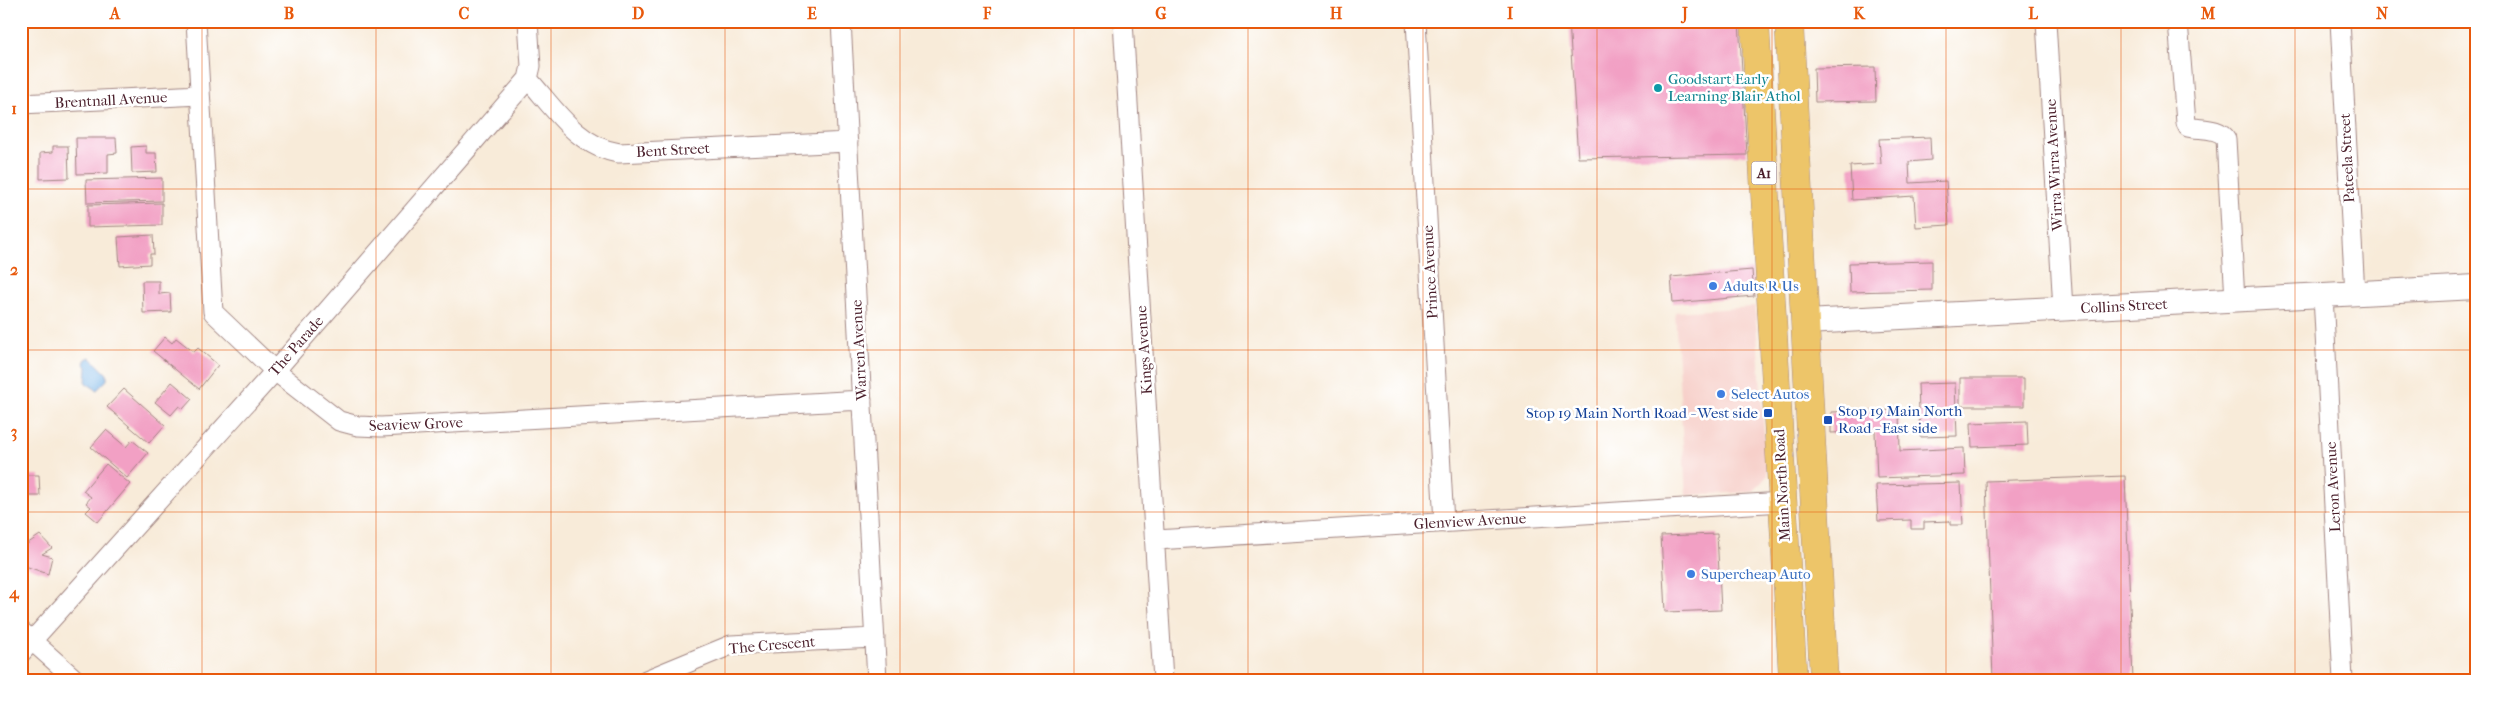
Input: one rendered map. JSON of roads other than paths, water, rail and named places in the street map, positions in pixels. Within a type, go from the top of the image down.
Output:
[{"type":"highway","name":"Main North Road","points":[[1755,21],[1793,680]]},
{"type":"highway","name":"A1","points":[[1789,21],[1824,680]]},
{"type":"highway","name":"Collins Street","points":[[1772,324],[1806,322]]},
{"type":"highway","points":[[1783,502],[1815,500]]},
{"type":"street","name":"Seaview Grove","points":[[196,21],[213,312],[275,371],[339,421],[358,426],[862,400]]},
{"type":"street","points":[[528,21],[531,66],[528,79]]},
{"type":"street","name":"Warren Avenue","points":[[841,21],[877,680]]},
{"type":"street","name":"Kings Avenue","points":[[1123,21],[1163,680]]},
{"type":"street","name":"Prince Avenue","points":[[1416,21],[1444,523]]},
{"type":"street","name":"Wirra Wirra Avenue","points":[[2046,21],[2063,309]]},
{"type":"street","points":[[2178,21],[2186,123],[2188,127],[2224,134],[2226,139],[2235,300]]},
{"type":"street","name":"Pateela Street","points":[[2340,21],[2355,294]]},
{"type":"street","name":"Bent Street","points":[[528,79],[582,139],[603,150],[619,152],[848,142]]},
{"type":"street","name":"The Parade","points":[[25,642],[275,371],[528,79]]},
{"type":"street","name":"Brentnall Avenue","points":[[21,104],[200,95]]},
{"type":"street","name":"Collins Street","points":[[1806,322],[2476,287]]},
{"type":"street","name":"Leron Avenue","points":[[2323,295],[2343,680]]},
{"type":"street","name":"Glenview Avenue","points":[[1156,540],[1783,502]]},
{"type":"street","name":"The Crescent","points":[[646,680],[731,646],[875,638]]},
{"type":"street","points":[[25,642],[76,680]]},
{"type":"water","points":[[90,357],[107,374],[107,380],[97,390],[86,383],[87,367],[84,363]]},
{"type":"place","name":"Goodstart Early Learning Blair Athol","points":[[1658,88]]},
{"type":"place","name":"Adults R Us","points":[[1713,286]]},
{"type":"place","name":"Select Autos","points":[[1721,394]]},
{"type":"place","name":"Stop 19 Main North Road - West side","points":[[1768,413]]},
{"type":"place","name":"Stop 19 Main North Road - East side","points":[[1828,420]]},
{"type":"place","name":"Supercheap Auto","points":[[1691,574]]}]
